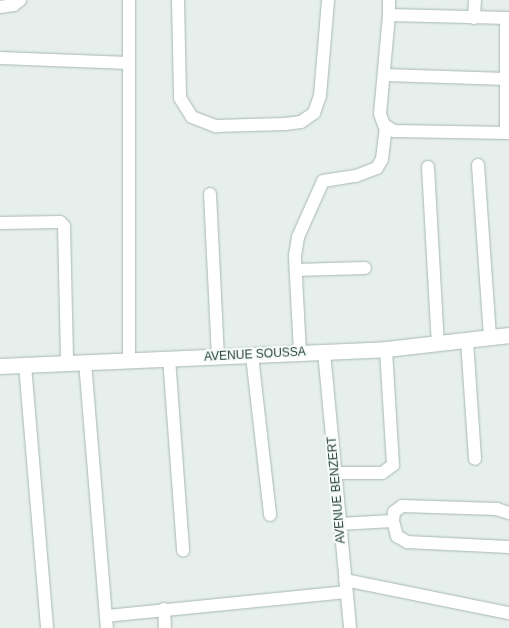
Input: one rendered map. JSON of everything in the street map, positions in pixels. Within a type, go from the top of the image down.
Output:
[{"type":"street","points":[[0,7],[20,0]]},
{"type":"street","points":[[129,0],[129,359]]},
{"type":"street","points":[[178,0],[180,98],[192,117],[216,126],[285,124],[300,122],[314,113],[320,96],[328,0]]},
{"type":"street","points":[[300,353],[296,270],[298,237],[312,211],[320,184],[376,168],[382,159],[386,128],[380,114],[389,0]]},
{"type":"street","points":[[474,0],[474,18]]},
{"type":"street","points":[[386,128],[394,131],[508,133],[508,18],[389,15]]},
{"type":"street","points":[[0,58],[129,64]]},
{"type":"street","points":[[384,75],[507,79]]},
{"type":"street","points":[[478,165],[490,338]]},
{"type":"street","points":[[428,167],[438,344]]},
{"type":"street","points":[[210,194],[218,357]]},
{"type":"street","points":[[0,223],[57,222],[64,226],[67,362]]},
{"type":"street","points":[[296,270],[365,268]]},
{"type":"street","name":"AVENUE SOUSSA","points":[[0,366],[386,349],[509,335]]},
{"type":"street","points":[[467,341],[475,459]]},
{"type":"street","points":[[336,473],[382,473],[393,464],[386,349]]},
{"type":"street","name":"AVENUE BENZERT","points":[[324,352],[350,628]]},
{"type":"street","points":[[252,356],[270,515]]},
{"type":"street","points":[[169,358],[183,550]]},
{"type":"street","points":[[85,362],[107,622],[164,609],[346,586],[509,613]]},
{"type":"street","points":[[26,365],[47,628]]},
{"type":"street","points":[[509,513],[497,509],[402,506],[394,512],[393,521],[397,536],[407,542],[509,547]]},
{"type":"street","points":[[339,524],[393,521]]},
{"type":"street","points":[[164,609],[165,628]]}]
